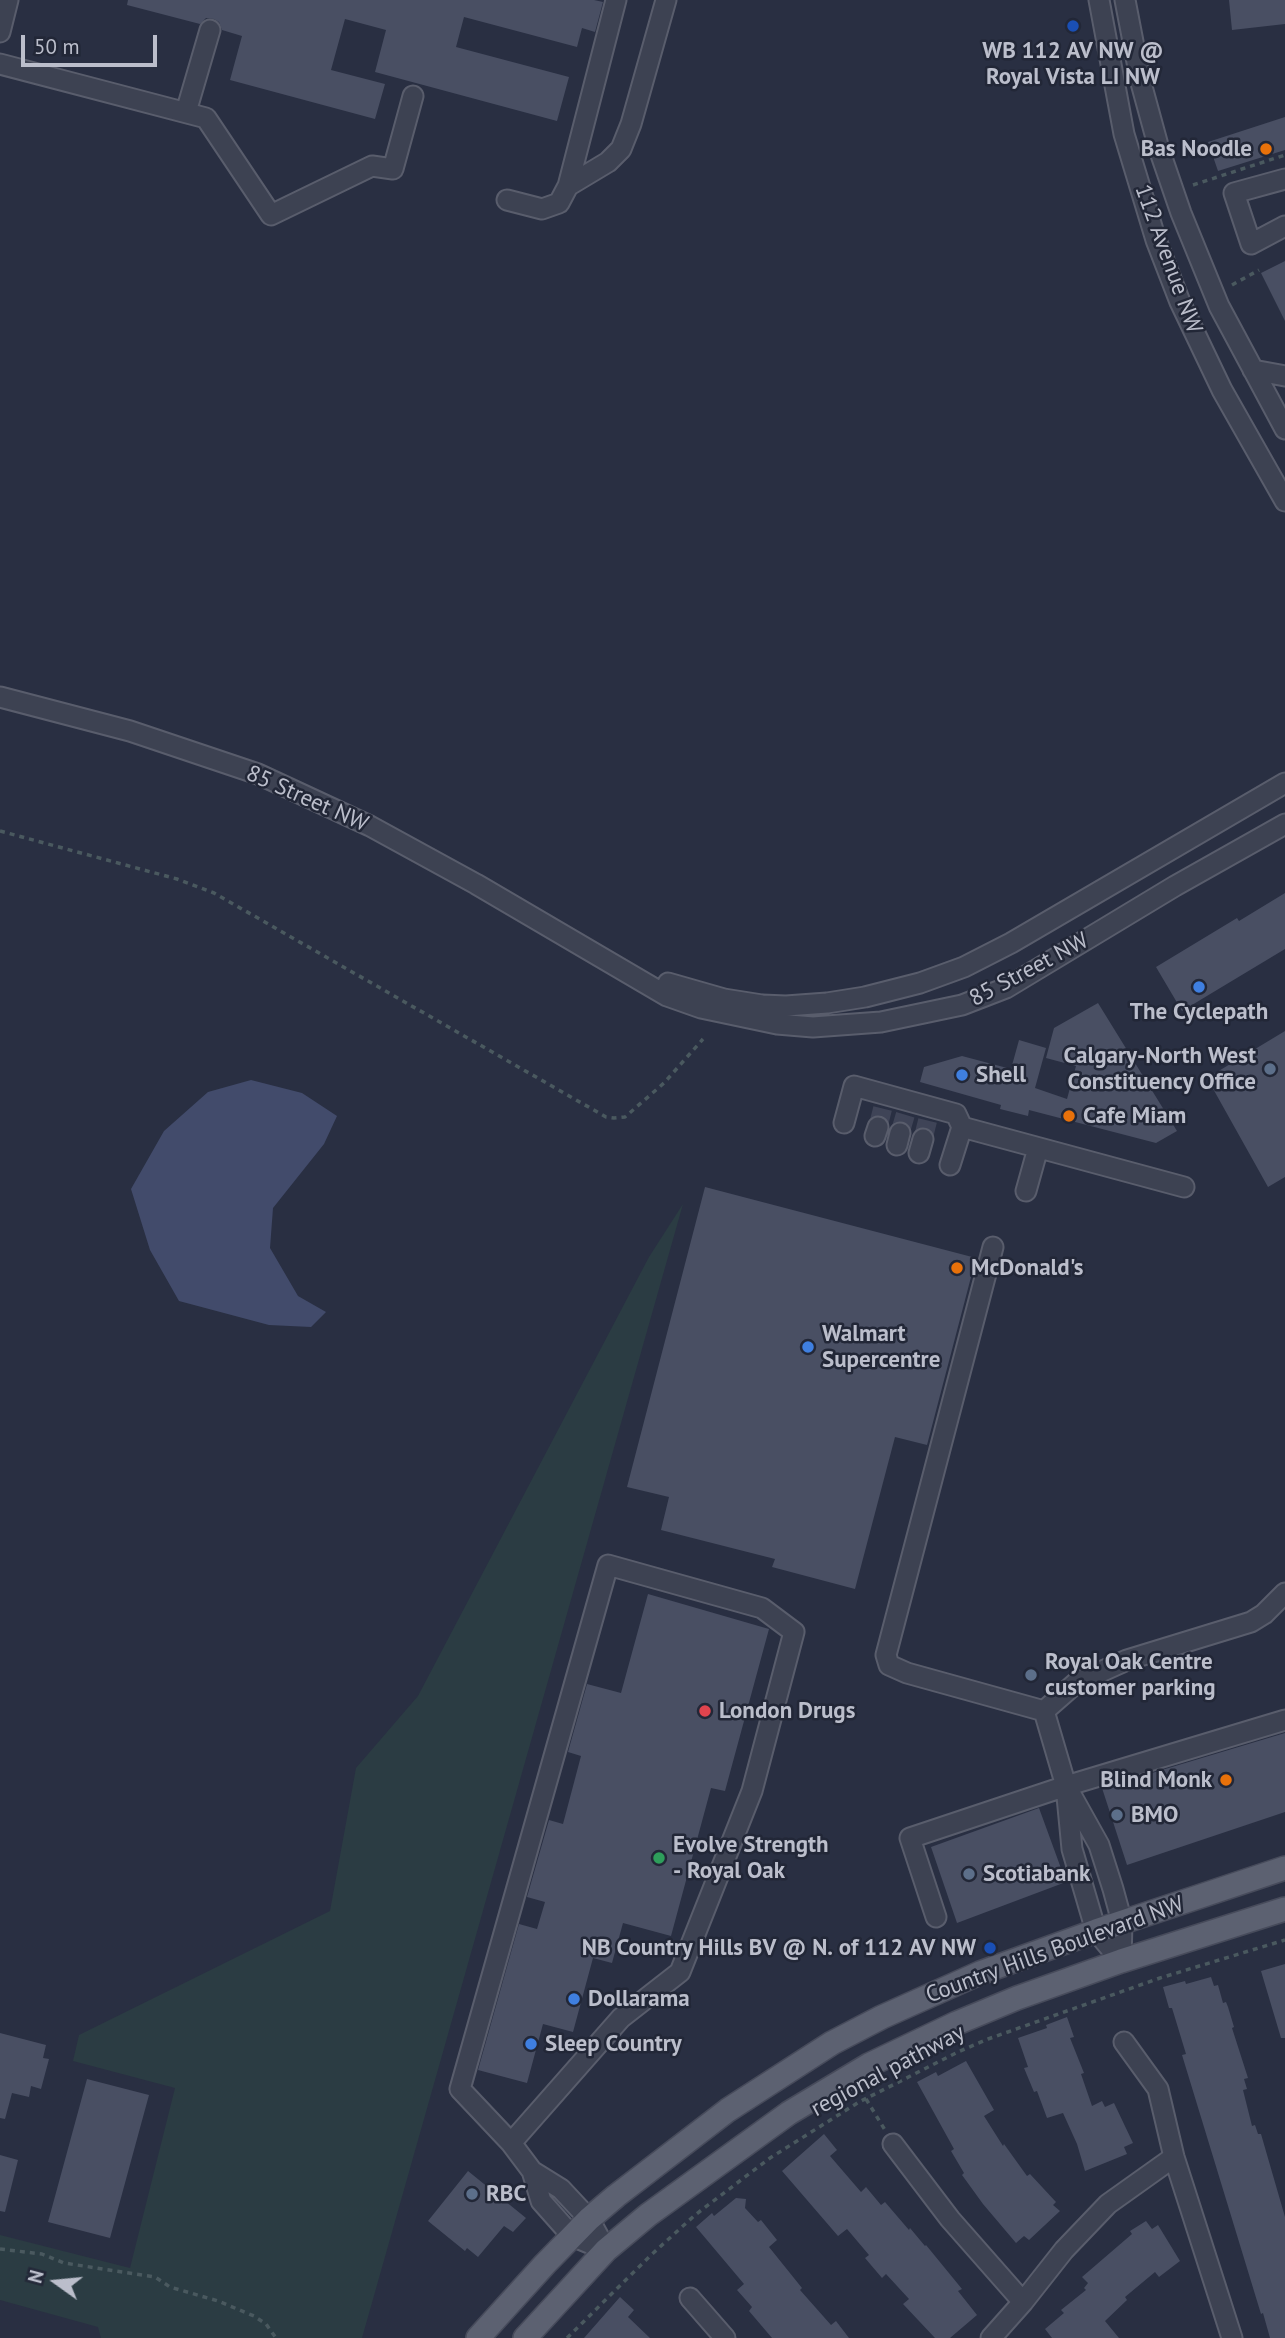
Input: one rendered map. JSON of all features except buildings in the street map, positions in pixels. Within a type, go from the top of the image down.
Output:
[{"type":"main road","name":"Country Hills Boulevard NW","points":[[478,2338],[589,2219],[729,2109],[832,2043],[882,2017],[980,1973],[1285,1868]]},
{"type":"main road","name":"Country Hills Boulevard NW","points":[[524,2338],[606,2250],[659,2207],[789,2113],[869,2065],[1017,1998],[1121,1961],[1285,1909]]},
{"type":"street","points":[[0,32],[8,0]]},
{"type":"street","points":[[507,200],[542,209],[559,203],[568,186],[616,0]]},
{"type":"street","points":[[568,186],[608,162],[621,149],[631,124],[666,0]]},
{"type":"street","name":"112 Avenue NW","points":[[1099,0],[1124,134],[1156,240],[1180,302],[1222,390],[1285,501]]},
{"type":"street","name":"112 Avenue NW","points":[[1125,0],[1158,149],[1181,213],[1219,306],[1285,429]]},
{"type":"street","points":[[186,112],[210,30]]},
{"type":"street","points":[[0,64],[206,118],[271,215],[372,166],[393,169],[412,96]]},
{"type":"street","points":[[1285,179],[1234,192],[1251,244],[1285,226]]},
{"type":"street","points":[[1252,370],[1285,376]]},
{"type":"street","name":"85 Street NW","points":[[0,696],[130,731],[258,774],[370,826],[477,884],[667,996],[701,1009],[777,1024],[813,1027],[881,1023],[962,1005],[1006,988],[1175,886],[1285,824]]},
{"type":"street","name":"85 Street NW","points":[[592,953],[655,979],[724,999],[786,1006],[865,997],[920,983],[964,967],[1011,943],[1285,783]]},
{"type":"street","points":[[844,1124],[854,1086],[885,1099],[930,1111],[956,1114],[962,1127],[950,1166]]},
{"type":"street","points":[[962,1127],[1184,1187]]},
{"type":"street","points":[[1026,1191],[1038,1148]]},
{"type":"street","points":[[993,1247],[886,1655],[889,1665],[907,1673],[1044,1711]]},
{"type":"street","points":[[511,2143],[621,2018],[680,1972],[752,1791],[794,1632],[762,1608],[608,1565],[460,2089],[511,2143],[532,2171],[541,2201],[572,2236],[606,2250]]},
{"type":"street","points":[[1044,1711],[1076,1683],[1127,1660],[1251,1622],[1264,1614],[1285,1593]]},
{"type":"street","points":[[1044,1711],[1066,1786],[1072,1849],[1096,1931],[1121,1961]]},
{"type":"street","points":[[936,1917],[910,1838],[1066,1786],[1285,1720]]},
{"type":"street","points":[[1066,1786],[1099,1846],[1122,1922],[1121,1961]]},
{"type":"street","points":[[1124,2042],[1158,2089],[1174,2157],[1232,2338]]},
{"type":"street","points":[[893,2144],[950,2219],[1023,2302]]},
{"type":"street","points":[[991,2338],[1064,2249],[1108,2204],[1174,2157]]},
{"type":"street","points":[[532,2171],[561,2189],[589,2219],[606,2250]]},
{"type":"street","points":[[690,2298],[725,2338]]},
{"type":"path","points":[[1193,184],[1285,155]]},
{"type":"path","points":[[1232,285],[1259,270]]},
{"type":"path","points":[[0,831],[177,879],[214,892],[606,1116],[625,1116],[664,1083],[703,1039]]},
{"type":"path","name":"regional pathway","points":[[567,2338],[695,2215],[770,2158],[866,2099],[988,2039],[1160,1978],[1285,1940]]},
{"type":"path","points":[[866,2099],[893,2144]]},
{"type":"path","points":[[0,2249],[42,2254],[64,2263],[155,2277],[170,2287],[218,2301],[254,2316],[266,2324],[276,2338]]},
{"type":"path","points":[[587,2305],[593,2311]]},
{"type":"shaded area","points":[[683,1204],[362,2338],[101,2338],[98,2327],[0,2300],[0,2235],[130,2268],[175,2088],[73,2061],[79,2035],[330,1911],[356,1768],[418,1696],[649,1257]]},
{"type":"water","points":[[251,1080],[302,1093],[337,1116],[324,1144],[273,1208],[270,1248],[298,1296],[326,1312],[311,1327],[269,1325],[179,1301],[150,1250],[131,1189],[164,1131],[208,1092]]},
{"type":"tunnel","points":[[878,1127],[884,1103]]},
{"type":"tunnel","points":[[900,1133],[907,1109]]},
{"type":"tunnel","points":[[923,1139],[929,1115]]},
{"type":"place","name":"WB 112 AV NW @ Royal Vista LI NW","points":[[1073,26]]},
{"type":"place","name":"Bas Noodle","points":[[1266,149]]},
{"type":"place","name":"The Cyclepath","points":[[1199,987]]},
{"type":"place","name":"Calgary-North West Constituency Office","points":[[1270,1069]]},
{"type":"place","name":"Shell","points":[[962,1075]]},
{"type":"place","name":"Cafe Miam","points":[[1069,1116]]},
{"type":"place","name":"McDonald's","points":[[957,1268]]},
{"type":"place","name":"Walmart Supercentre","points":[[808,1347]]},
{"type":"place","name":"Royal Oak Centre customer parking","points":[[1031,1675]]},
{"type":"place","name":"London Drugs","points":[[705,1711]]},
{"type":"place","name":"Blind Monk","points":[[1226,1780]]},
{"type":"place","name":"BMO","points":[[1117,1815]]},
{"type":"place","name":"Evolve Strength - Royal Oak","points":[[659,1858]]},
{"type":"place","name":"Scotiabank","points":[[969,1874]]},
{"type":"place","name":"NB Country Hills BV @ N. of 112 AV NW","points":[[990,1948]]},
{"type":"place","name":"Dollarama","points":[[574,1999]]},
{"type":"place","name":"Sleep Country","points":[[531,2044]]},
{"type":"place","name":"RBC","points":[[472,2194]]}]
